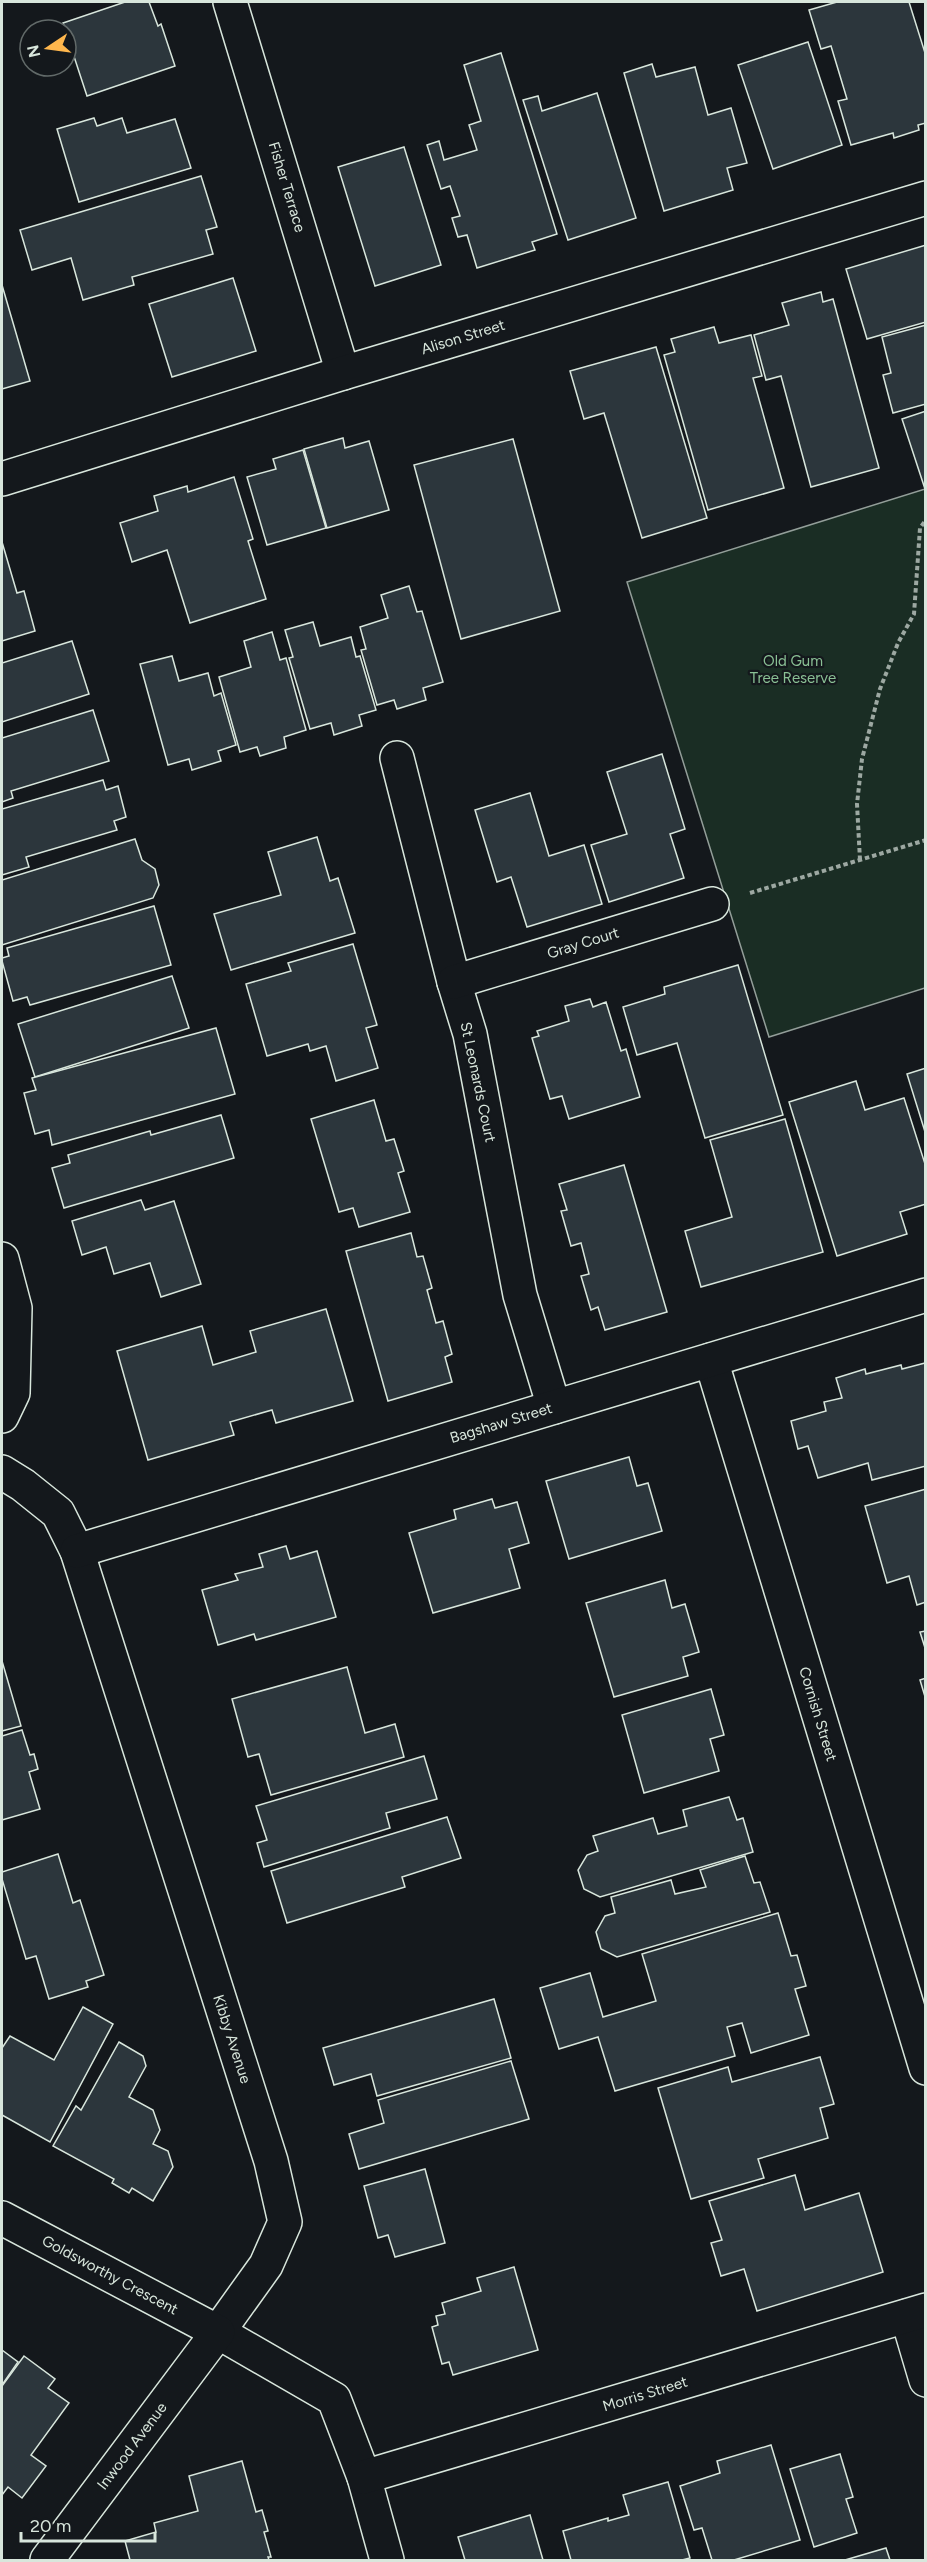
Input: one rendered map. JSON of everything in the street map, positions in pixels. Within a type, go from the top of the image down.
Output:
[{"type":"street","name":"Fisher Terrace","points":[[230,2],[343,373]]},
{"type":"street","name":"Alison Street","points":[[2,478],[926,198]]},
{"type":"street","name":"St Leonards Court","points":[[397,758],[454,982],[470,1034],[520,1295],[554,1407]]},
{"type":"street","name":"Gray Court","points":[[454,982],[712,904]]},
{"type":"street","points":[[2,1259],[15,1308],[13,1394],[2,1416]]},
{"type":"street","name":"Bagshaw Street","points":[[77,1551],[926,1295]]},
{"type":"street","name":"Cornish Street","points":[[711,1360],[926,2068]]},
{"type":"street","name":"Kibby Avenue","points":[[2,1472],[23,1485],[58,1513],[77,1551],[267,2150],[285,2222],[266,2265],[218,2332]]},
{"type":"street","name":"Goldsworthy Crescent","points":[[2,2218],[218,2332]]},
{"type":"street","points":[[916,2313],[926,2380]]},
{"type":"street","name":"Morris Street","points":[[364,2477],[916,2313]]},
{"type":"street","points":[[218,2332],[334,2399],[364,2477],[387,2560]]},
{"type":"street","name":"Inwood Avenue","points":[[47,2560],[218,2332]]},
{"type":"path","points":[[860,860],[857,804],[862,759],[880,689],[898,643],[914,614],[920,528],[926,520]]},
{"type":"path","points":[[712,904],[926,840]]},
{"type":"green space","name":"Old Gum Tree Reserve","points":[[925,489],[925,988],[769,1037],[627,582]]},
{"type":"building","points":[[125,2],[149,2],[158,26],[161,24],[175,66],[87,96],[78,69],[78,18]]},
{"type":"building","points":[[837,2],[909,2],[926,56],[926,123],[918,125],[919,130],[894,138],[893,133],[851,145],[838,101],[847,99],[831,46],[821,49],[809,10]]},
{"type":"building","points":[[808,42],[842,145],[773,169],[738,65]]},
{"type":"building","points":[[501,53],[557,234],[532,242],[535,250],[477,268],[467,235],[458,237],[452,218],[460,216],[450,186],[441,189],[427,145],[439,141],[444,160],[477,150],[469,125],[481,121],[464,65]]},
{"type":"building","points":[[652,64],[656,77],[695,67],[708,115],[731,108],[747,163],[727,168],[733,190],[664,211],[624,73]]},
{"type":"building","points":[[597,93],[636,218],[568,240],[523,100],[538,96],[542,111]]},
{"type":"building","points":[[94,118],[97,126],[122,118],[127,133],[175,119],[191,168],[79,202],[57,129]]},
{"type":"building","points":[[404,147],[441,265],[375,286],[338,167]]},
{"type":"building","points":[[201,176],[217,227],[206,230],[213,254],[132,277],[134,285],[83,300],[71,258],[32,270],[20,230]]},
{"type":"building","points":[[926,245],[926,322],[867,339],[846,269]]},
{"type":"building","points":[[233,278],[256,351],[172,377],[149,304]]},
{"type":"building","points":[[2,285],[30,381],[2,389]]},
{"type":"building","points":[[821,292],[823,302],[833,299],[879,468],[811,487],[781,376],[766,380],[754,335],[789,325],[782,303]]},
{"type":"building","points":[[926,325],[926,404],[893,413],[883,375],[891,373],[882,337]]},
{"type":"building","points":[[714,327],[719,343],[751,335],[762,376],[753,378],[784,488],[708,510],[664,355],[675,352],[671,339]]},
{"type":"building","points":[[656,347],[707,518],[642,538],[604,413],[584,419],[570,371]]},
{"type":"building","points":[[926,411],[926,489],[925,489],[902,419]]},
{"type":"building","points":[[343,438],[345,448],[369,441],[389,510],[327,528],[304,449]]},
{"type":"building","points":[[513,439],[560,611],[461,639],[414,465]]},
{"type":"building","points":[[303,450],[326,528],[267,545],[247,477],[276,469],[273,459]]},
{"type":"building","points":[[234,477],[253,539],[248,541],[266,599],[190,623],[167,550],[132,562],[120,523],[158,511],[154,496],[187,486],[188,492]]},
{"type":"building","points":[[2,542],[17,593],[24,591],[35,631],[2,641]]},
{"type":"building","points":[[409,586],[417,612],[422,611],[443,682],[423,688],[426,700],[397,709],[394,700],[377,705],[361,650],[366,649],[360,627],[388,618],[381,595]]},
{"type":"building","points":[[313,622],[320,646],[351,637],[356,657],[360,656],[376,710],[359,715],[362,726],[334,735],[331,723],[310,729],[289,658],[293,657],[285,630]]},
{"type":"building","points":[[272,632],[280,660],[286,658],[306,730],[284,737],[286,748],[260,756],[257,747],[240,752],[219,677],[251,667],[244,641]]},
{"type":"building","points":[[72,641],[89,694],[2,722],[2,663]]},
{"type":"building","points":[[172,656],[179,681],[208,673],[214,696],[221,693],[236,745],[218,751],[221,761],[192,770],[189,759],[168,765],[140,664]]},
{"type":"building","points":[[93,710],[109,761],[11,791],[13,798],[2,802],[2,738]]},
{"type":"building","points":[[662,754],[685,829],[670,834],[684,878],[609,902],[591,845],[627,834],[607,772]]},
{"type":"building","points":[[103,780],[106,790],[118,786],[126,817],[114,821],[117,830],[26,857],[29,867],[2,875],[2,809]]},
{"type":"building","points":[[530,793],[549,856],[584,845],[602,904],[527,927],[511,877],[497,882],[475,810]]},
{"type":"building","points":[[317,837],[330,881],[338,878],[355,933],[231,970],[214,914],[281,895],[268,852]]},
{"type":"building","points":[[135,839],[142,860],[155,869],[159,885],[153,898],[2,945],[2,880]]},
{"type":"building","points":[[154,906],[171,965],[30,1005],[27,997],[13,1001],[2,961],[2,958],[9,956],[7,948]]},
{"type":"building","points":[[353,944],[377,1025],[366,1028],[378,1068],[336,1081],[326,1046],[310,1051],[308,1044],[267,1056],[246,984],[291,971],[288,963]]},
{"type":"building","points":[[738,965],[783,1115],[705,1138],[677,1043],[637,1055],[623,1007],[665,994],[664,987]]},
{"type":"building","points":[[172,976],[189,1028],[35,1077],[18,1024]]},
{"type":"building","points":[[590,999],[593,1007],[606,1002],[621,1051],[626,1049],[640,1097],[569,1119],[562,1096],[550,1099],[532,1038],[539,1036],[537,1031],[569,1021],[565,1006]]},
{"type":"building","points":[[216,1028],[235,1094],[52,1145],[49,1130],[35,1134],[24,1093],[36,1090],[32,1078]]},
{"type":"building","points":[[926,1068],[926,1135],[907,1074]]},
{"type":"building","points":[[856,1081],[865,1110],[904,1098],[926,1167],[926,1204],[900,1212],[907,1234],[837,1256],[789,1102]]},
{"type":"building","points":[[374,1100],[386,1141],[394,1139],[404,1171],[398,1173],[410,1212],[359,1227],[353,1208],[339,1212],[311,1119]]},
{"type":"building","points":[[221,1115],[234,1158],[64,1208],[52,1168],[70,1163],[68,1155],[150,1131],[151,1135]]},
{"type":"building","points":[[785,1119],[823,1252],[701,1287],[685,1231],[732,1217],[710,1140]]},
{"type":"building","points":[[624,1165],[667,1312],[605,1330],[598,1307],[591,1310],[581,1276],[589,1274],[581,1243],[571,1246],[561,1211],[567,1210],[559,1184]]},
{"type":"building","points":[[141,1200],[145,1210],[174,1201],[201,1284],[161,1297],[150,1263],[114,1274],[106,1247],[82,1255],[72,1221]]},
{"type":"building","points":[[411,1233],[417,1257],[423,1256],[432,1288],[427,1290],[436,1323],[443,1321],[452,1354],[445,1357],[452,1382],[388,1401],[346,1251]]},
{"type":"building","points":[[326,1309],[353,1401],[276,1423],[272,1410],[230,1422],[234,1435],[148,1460],[117,1351],[202,1326],[213,1365],[256,1352],[250,1331]]},
{"type":"building","points":[[925,1363],[926,1466],[872,1480],[868,1463],[818,1478],[808,1446],[798,1449],[791,1421],[826,1411],[824,1402],[842,1398],[836,1378],[865,1369],[866,1374],[901,1365],[902,1369]]},
{"type":"building","points":[[629,1457],[637,1486],[648,1483],[662,1531],[569,1559],[546,1481]]},
{"type":"building","points":[[926,1489],[926,1602],[917,1605],[909,1576],[887,1583],[865,1506]]},
{"type":"building","points":[[492,1499],[495,1508],[517,1502],[529,1543],[509,1549],[520,1588],[433,1613],[409,1533],[456,1519],[454,1510]]},
{"type":"building","points":[[286,1546],[290,1559],[317,1551],[336,1617],[256,1640],[254,1634],[218,1645],[202,1590],[238,1580],[235,1574],[263,1567],[259,1554]]},
{"type":"building","points":[[665,1580],[672,1608],[685,1604],[699,1652],[683,1657],[688,1676],[614,1697],[586,1603]]},
{"type":"building","points":[[926,1631],[926,1651],[920,1632]]},
{"type":"building","points":[[2,1661],[21,1726],[2,1731]]},
{"type":"building","points":[[347,1667],[365,1733],[395,1724],[404,1757],[271,1795],[259,1754],[248,1757],[232,1699]]},
{"type":"building","points":[[926,1678],[926,1700],[920,1680]]},
{"type":"building","points":[[711,1689],[724,1735],[710,1739],[719,1771],[644,1793],[622,1715]]},
{"type":"building","points":[[22,1730],[30,1755],[34,1754],[38,1769],[29,1772],[40,1809],[2,1820],[2,1736]]},
{"type":"building","points":[[424,1756],[437,1799],[386,1813],[390,1828],[264,1867],[257,1843],[267,1840],[256,1806]]},
{"type":"building","points":[[729,1797],[737,1820],[743,1818],[753,1852],[600,1897],[584,1889],[578,1870],[587,1855],[598,1851],[593,1836],[653,1818],[658,1834],[687,1826],[683,1810]]},
{"type":"building","points":[[447,1817],[461,1858],[402,1877],[405,1887],[287,1923],[271,1871]]},
{"type":"building","points":[[58,1854],[73,1903],[80,1900],[104,1975],[86,1981],[88,1987],[49,1999],[36,1956],[26,1959],[2,1879],[2,1872]]},
{"type":"building","points":[[745,1856],[754,1883],[760,1882],[770,1912],[617,1957],[601,1949],[596,1932],[605,1916],[615,1913],[611,1897],[671,1880],[675,1894],[706,1887],[700,1870]]},
{"type":"building","points":[[778,1913],[791,1956],[797,1955],[806,1986],[795,1989],[809,2035],[751,2053],[742,2023],[727,2027],[735,2056],[615,2091],[598,2037],[559,2049],[540,1988],[590,1973],[603,2017],[656,2001],[642,1954]]},
{"type":"building","points":[[494,1999],[511,2058],[377,2096],[371,2074],[334,2085],[323,2048]]},
{"type":"building","points":[[83,2007],[113,2024],[50,2142],[2,2115],[2,2048],[10,2036],[54,2060]]},
{"type":"building","points":[[119,2042],[143,2056],[146,2066],[129,2097],[153,2110],[160,2130],[153,2144],[168,2151],[173,2167],[153,2201],[132,2188],[129,2193],[112,2183],[114,2179],[53,2146],[76,2106],[81,2110]]},
{"type":"building","points":[[820,2057],[834,2104],[820,2108],[828,2138],[758,2159],[764,2178],[691,2199],[658,2088],[728,2067],[732,2082]]},
{"type":"building","points":[[511,2061],[529,2119],[359,2169],[349,2134],[384,2123],[378,2100]]},
{"type":"building","points":[[425,2169],[445,2243],[395,2257],[388,2235],[378,2238],[364,2186]]},
{"type":"building","points":[[795,2175],[805,2210],[859,2193],[883,2272],[757,2311],[744,2269],[721,2276],[711,2243],[722,2240],[709,2201]]},
{"type":"building","points":[[514,2267],[538,2350],[453,2375],[449,2362],[442,2364],[432,2327],[438,2325],[436,2316],[445,2314],[442,2303],[481,2291],[477,2278]]},
{"type":"building","points":[[2,2350],[18,2362],[2,2385]]},
{"type":"building","points":[[24,2356],[55,2379],[48,2388],[69,2403],[31,2455],[46,2466],[22,2498],[8,2487],[2,2495],[2,2386]]},
{"type":"building","points":[[771,2445],[800,2540],[734,2560],[712,2560],[702,2528],[694,2530],[680,2486],[720,2473],[717,2461]]},
{"type":"building","points":[[840,2454],[853,2497],[846,2499],[857,2533],[814,2547],[790,2469]]},
{"type":"building","points":[[242,2461],[256,2512],[262,2510],[268,2531],[264,2532],[271,2557],[268,2557],[269,2560],[130,2560],[125,2541],[156,2532],[154,2523],[198,2511],[189,2476]]},
{"type":"building","points":[[668,2482],[690,2558],[682,2560],[571,2560],[563,2531],[608,2518],[608,2521],[629,2515],[623,2495]]},
{"type":"building","points":[[530,2515],[543,2560],[465,2560],[458,2537]]},
{"type":"building","points":[[886,2548],[890,2560],[845,2560]]}]
